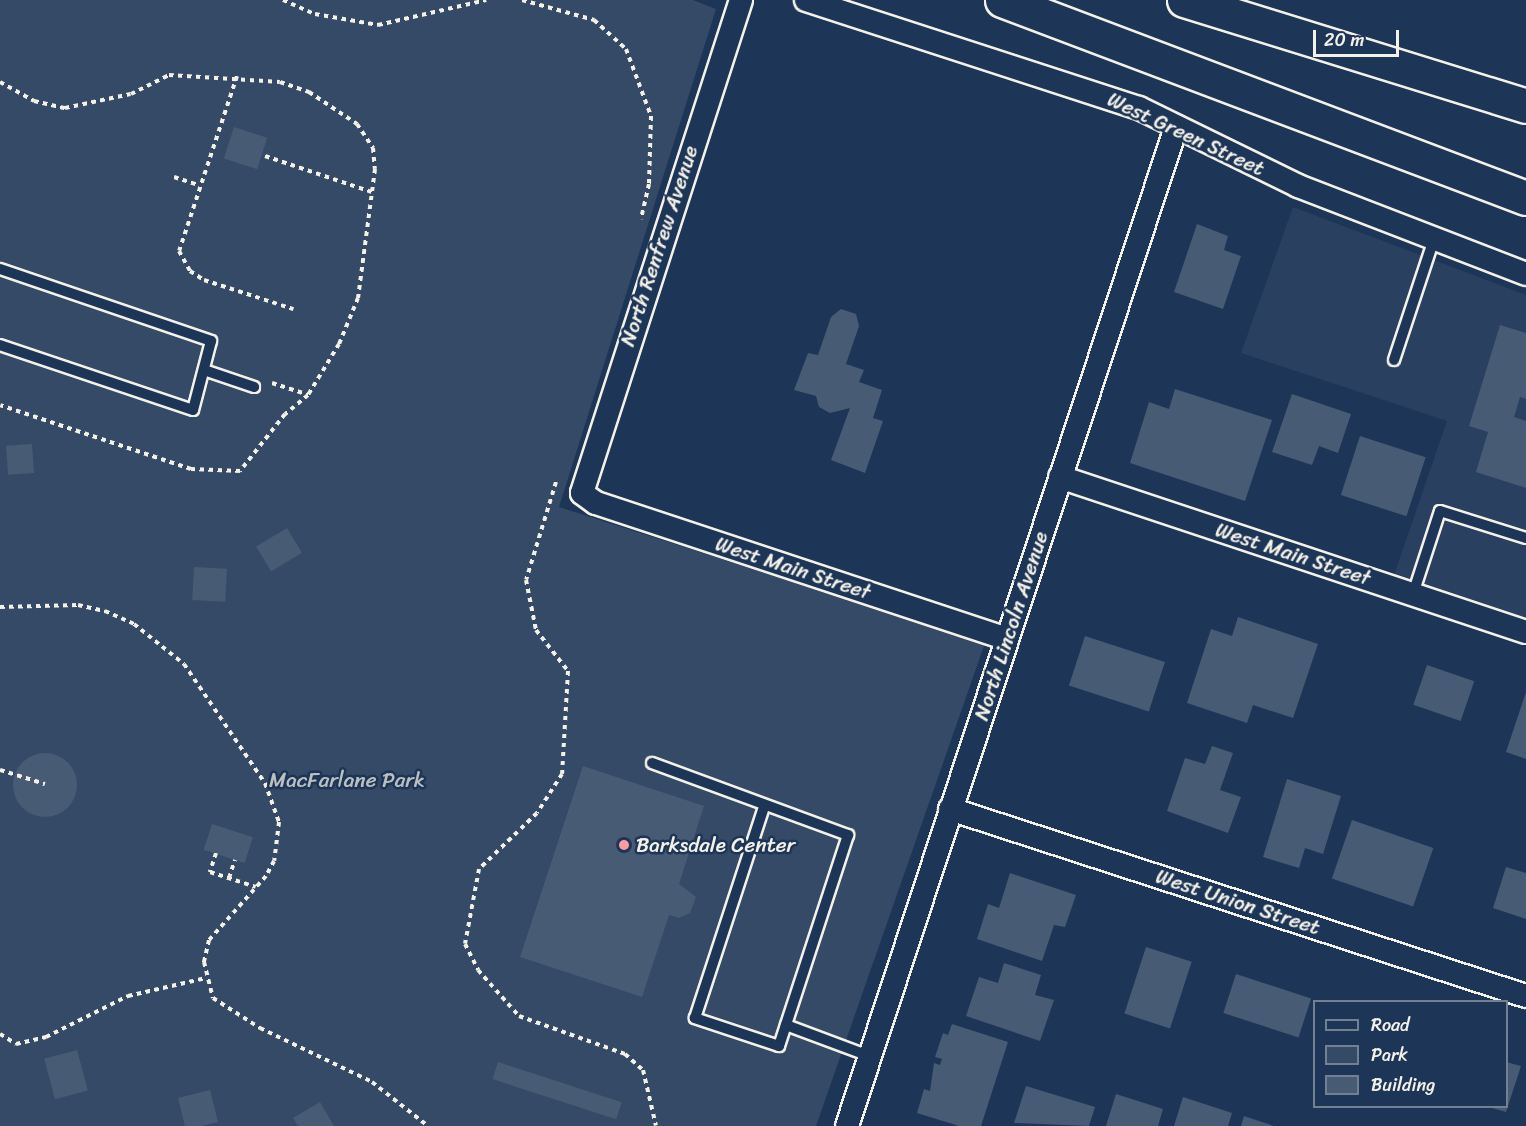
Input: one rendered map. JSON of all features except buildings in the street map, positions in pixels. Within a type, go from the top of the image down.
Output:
[{"type":"highway","points":[[1002,0],[1526,198]]},
{"type":"highway","points":[[1184,0],[1526,106]]},
{"type":"street","name":"North Renfrew Avenue","points":[[582,493],[741,0]]},
{"type":"street","name":"West Green Street","points":[[806,0],[1041,72],[1176,127],[1298,186],[1526,274]]},
{"type":"street","name":"North Lincoln Avenue","points":[[847,1126],[1176,127]]},
{"type":"street","name":"West Main Street","points":[[1060,477],[1526,632]]},
{"type":"street","name":"West Main Street","points":[[582,493],[596,503],[1007,639]]},
{"type":"street","name":"West Union Street","points":[[950,809],[1526,996]]},
{"type":"lane","points":[[1394,360],[1434,239]]},
{"type":"lane","points":[[0,269],[211,341],[193,411],[0,345]]},
{"type":"lane","points":[[204,370],[254,387]]},
{"type":"lane","points":[[1413,594],[1440,511],[1526,538]]},
{"type":"lane","points":[[652,763],[764,807],[848,836],[779,1046],[695,1018],[764,807]]},
{"type":"lane","points":[[786,1025],[869,1056]]},
{"type":"path","points":[[283,0],[315,14],[378,25],[486,0]]},
{"type":"path","points":[[522,0],[594,20],[626,49],[651,116],[649,184],[638,231]]},
{"type":"path","points":[[0,81],[34,101],[65,108],[131,94],[169,75],[237,76],[309,92],[357,124],[373,148],[372,192],[358,298],[339,344],[308,395],[285,414],[250,462],[228,474],[191,469],[0,405]]},
{"type":"path","points":[[237,76],[179,243],[190,271],[293,309]]},
{"type":"path","points":[[265,156],[372,192]]},
{"type":"path","points":[[174,177],[199,185]]},
{"type":"path","points":[[267,382],[308,395]]},
{"type":"path","points":[[561,468],[526,580],[536,630],[568,671],[562,774],[537,813],[479,869],[465,944],[484,979],[519,1016],[625,1054],[644,1070],[656,1126]]},
{"type":"path","points":[[0,607],[78,605],[105,611],[170,648],[276,807],[274,861],[256,887],[209,940],[206,978],[213,998],[226,1011],[372,1082],[428,1126]]},
{"type":"path","points":[[0,770],[45,784]]},
{"type":"path","points":[[216,853],[210,872],[256,887]]},
{"type":"path","points":[[229,878],[235,860]]},
{"type":"path","points":[[0,1034],[16,1044],[46,1037],[128,996],[206,978]]},
{"type":"shaded area","points":[[1293,207],[1526,295],[1526,619],[1394,575],[1447,421],[1241,353]]},
{"type":"green space","name":"MacFarlane Park","points":[[0,0],[693,0],[716,9],[559,507],[985,643],[816,1126],[0,1126]]},
{"type":"place","name":"Barksdale Center","points":[[624,845]]}]
